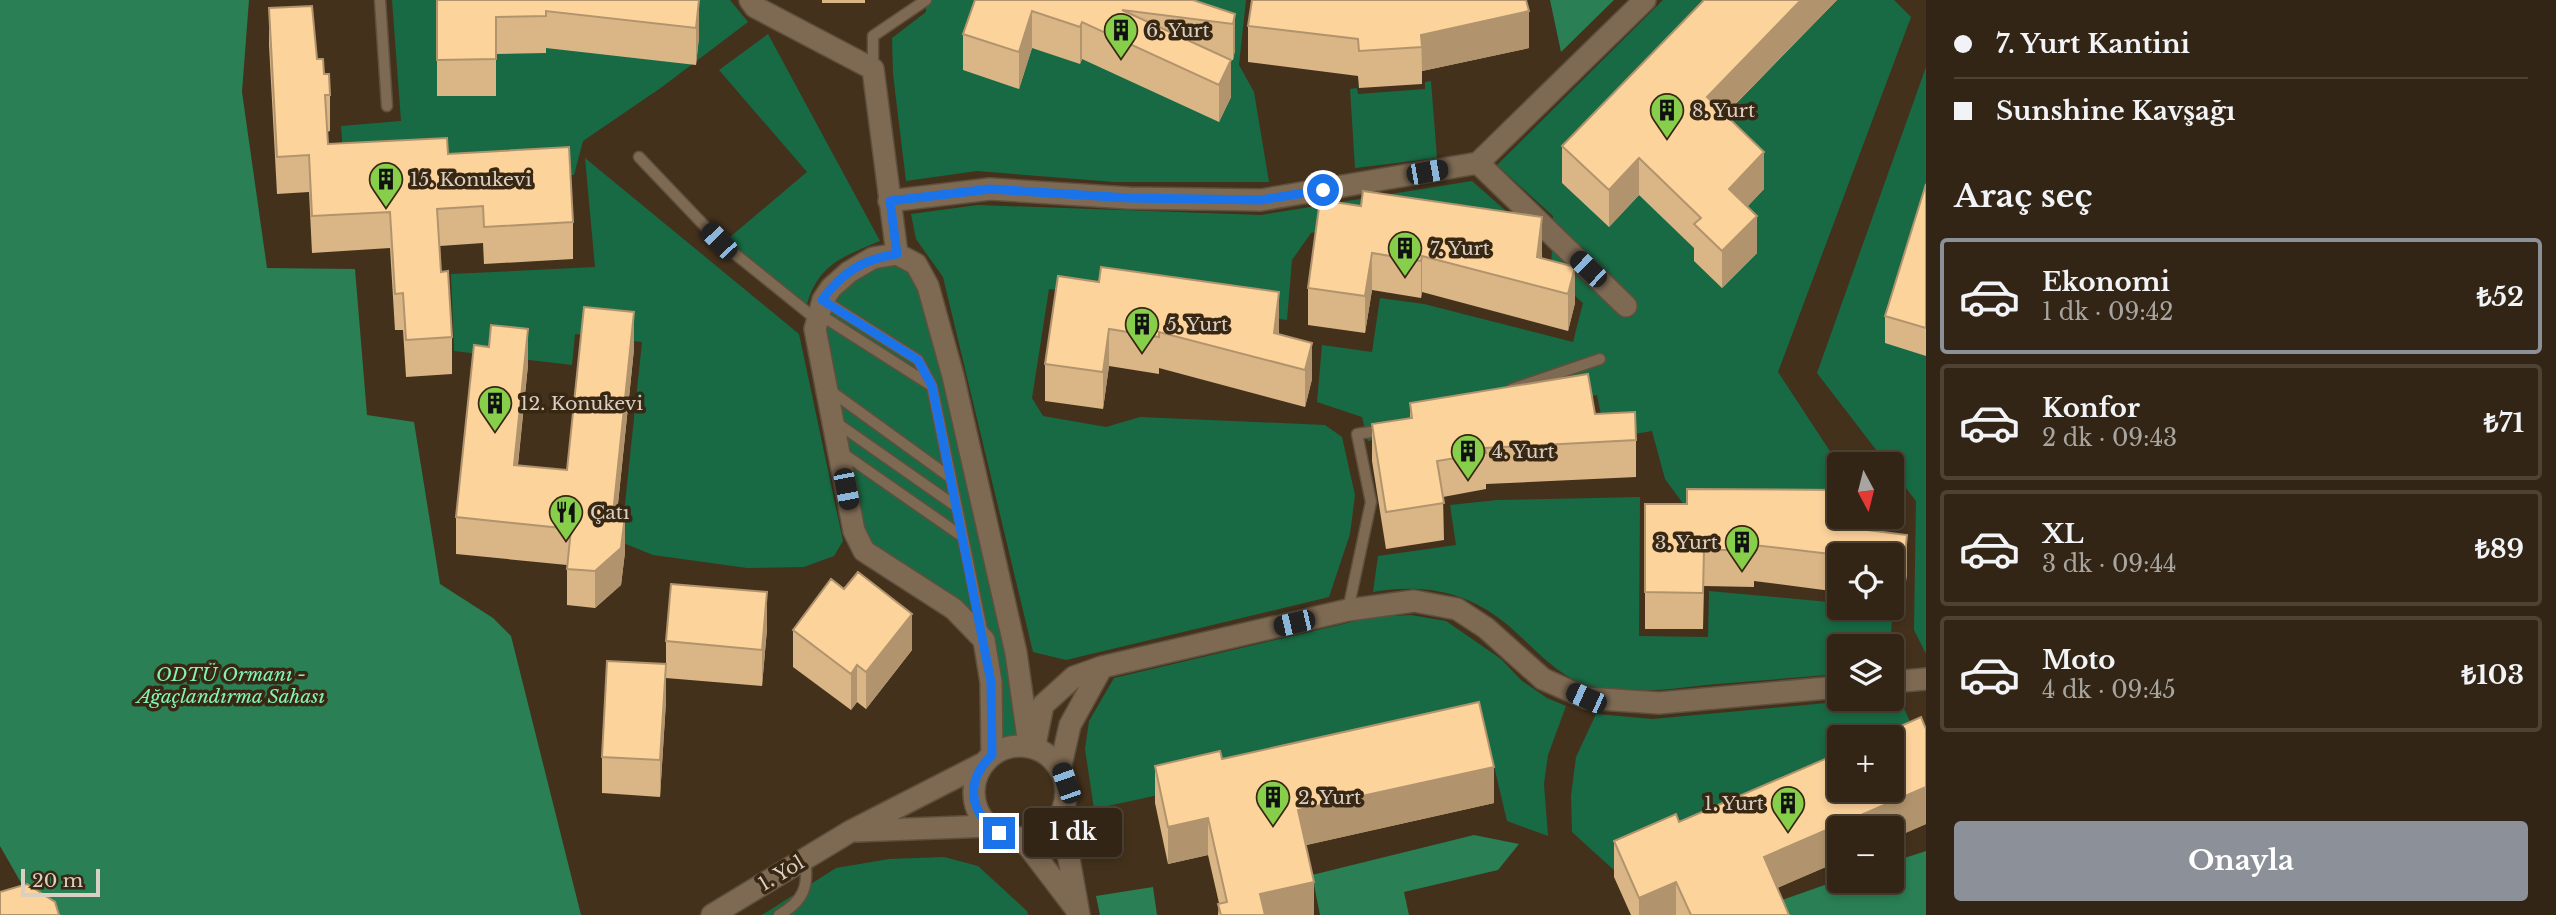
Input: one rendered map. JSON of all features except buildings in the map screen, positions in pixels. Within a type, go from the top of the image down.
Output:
[{"type":"street","points":[[750,0],[755,7],[873,69],[897,254]]},
{"type":"street","points":[[890,201],[990,189],[1129,198],[1261,200],[1478,163],[1644,0]]},
{"type":"street","points":[[1478,163],[1626,306]]},
{"type":"street","points":[[987,759],[991,682],[984,640],[954,609],[864,551],[854,531],[815,329],[831,288],[849,272],[873,258],[897,254],[916,264],[928,286],[953,376],[1016,653],[1031,746]]},
{"type":"street","points":[[1031,746],[1043,705],[1074,677],[1102,667],[1348,610],[1414,601],[1457,609],[1486,628],[1543,679],[1586,698],[1659,703],[1827,688]]},
{"type":"street","points":[[1060,769],[1070,725],[1102,667]]},
{"type":"street","points":[[1904,681],[1926,680]]},
{"type":"street","points":[[1031,746],[1052,758],[1060,769],[1066,783],[1066,799],[1060,814],[1044,831],[1022,838],[999,833],[980,816],[973,790],[976,776],[987,759],[1002,748],[1031,746]]},
{"type":"street","name":"1. Yol","points":[[712,915],[851,831],[987,759]]},
{"type":"street","points":[[1060,814],[1078,913]]},
{"type":"street","points":[[851,831],[989,826]]},
{"type":"street","points":[[1022,838],[1078,913]]},
{"type":"lane","points":[[380,0],[387,106]]},
{"type":"lane","points":[[873,69],[873,36],[926,0]]},
{"type":"lane","points":[[639,157],[719,241],[820,311],[918,360],[932,386],[984,640]]},
{"type":"lane","points":[[1499,393],[1600,359]]},
{"type":"lane","points":[[826,387],[951,478]]},
{"type":"lane","points":[[832,419],[957,507]]},
{"type":"lane","points":[[1348,610],[1371,502],[1357,434],[1399,428]]},
{"type":"lane","points":[[838,450],[963,537]]},
{"type":"lane","points":[[779,915],[802,895],[808,877],[805,859]]},
{"type":"green space","name":"ODTÜ Ormanı - Ağaçlandırma Sahası","points":[[0,0],[249,0],[242,92],[267,268],[355,269],[367,415],[414,422],[440,584],[493,618],[511,636],[581,915],[55,915],[32,902],[0,846]]},
{"type":"green space","points":[[392,0],[730,0],[748,22],[662,87],[583,141],[574,175],[455,181],[344,166],[341,126],[401,121]]},
{"type":"green space","points":[[926,0],[1246,0],[1239,65],[1254,92],[1269,182],[1114,182],[977,171],[906,181],[893,74],[892,38],[926,12]]},
{"type":"green space","points":[[1550,0],[1614,0],[1561,52]]},
{"type":"green space","points":[[1663,0],[1894,0],[1911,17],[1778,372],[1830,452],[1827,452],[1827,511],[1690,513],[1665,479],[1652,431],[1606,439],[1597,395],[1368,441],[1362,417],[1317,402],[1322,345],[1372,352],[1380,298],[1424,304],[1573,342],[1583,303],[1551,275],[1553,216],[1497,165]]},
{"type":"green space","points":[[768,34],[880,241],[832,264],[816,282],[806,309],[723,243],[807,172],[719,70]]},
{"type":"green space","points":[[1926,67],[1926,654],[1914,630],[1916,501],[1904,486],[1904,452],[1878,452],[1817,373]]},
{"type":"green space","points":[[1431,81],[1437,158],[1355,168],[1350,89],[1357,88],[1358,94],[1425,89],[1425,82]]},
{"type":"green space","points":[[585,158],[799,334],[843,541],[834,556],[804,567],[747,568],[653,555],[621,542],[642,342],[575,334],[572,365],[454,351],[451,274],[595,267]]},
{"type":"green space","points":[[1472,181],[1542,243],[1357,221],[1311,233],[1292,260],[1287,320],[1049,289],[1032,398],[1043,416],[1106,427],[1140,417],[1325,425],[1342,437],[1355,495],[1350,534],[1329,597],[1066,660],[1033,652],[943,277],[916,239],[911,214],[978,205],[1261,215]]},
{"type":"green space","points":[[897,254],[928,286],[1029,745],[1002,749],[984,640],[864,551],[815,329],[823,300]]},
{"type":"green space","points":[[1640,497],[1639,636],[1708,637],[1709,591],[1827,602],[1827,620],[1892,620],[1891,634],[1827,634],[1827,675],[1621,691],[1580,683],[1556,668],[1489,611],[1458,596],[1408,589],[1373,592],[1378,556],[1456,545],[1450,505],[1497,500]]},
{"type":"green space","points":[[1411,615],[1446,621],[1501,659],[1522,681],[1547,698],[1566,706],[1548,755],[1544,784],[1548,836],[1507,821],[1484,724],[1094,809],[1085,749],[1089,721],[1114,678],[1373,617]]},
{"type":"green space","points":[[1827,703],[1827,711],[1904,711],[1904,708],[1919,742],[1904,739],[1904,725],[1827,725],[1827,781],[1616,872],[1572,832],[1571,796],[1576,757],[1596,714],[1653,719]]},
{"type":"green space","points":[[1474,835],[1519,844],[1498,870],[1404,892],[1409,915],[1320,915],[1312,875]]},
{"type":"green space","points":[[1926,851],[1926,915],[1787,915],[1782,900],[1827,884],[1827,893],[1904,893],[1904,858]]},
{"type":"green space","points":[[944,857],[978,866],[1027,911],[1028,915],[762,915],[836,868],[889,859]]},
{"type":"green space","points":[[1153,887],[1157,915],[1100,915],[1096,896]]},
{"type":"place","name":"6. Yurt","points":[[1121,60]]},
{"type":"place","name":"8. Yurt","points":[[1667,140]]},
{"type":"place","name":"15. Konukevi","points":[[386,209]]},
{"type":"place","name":"7. Yurt","points":[[1405,278]]},
{"type":"place","name":"5. Yurt","points":[[1142,354]]},
{"type":"place","name":"12. Konukevi","points":[[495,433]]},
{"type":"place","name":"4. Yurt","points":[[1468,481]]},
{"type":"place","name":"Çatı","points":[[566,542]]},
{"type":"place","name":"3. Yurt","points":[[1742,572]]},
{"type":"place","name":"2. Yurt","points":[[1273,827]]},
{"type":"place","name":"1. Yurt","points":[[1788,833]]},
{"type":"route","points":[[999,833],[980,816],[973,790],[982,764],[992,755],[991,682],[932,386],[918,360],[822,300],[849,272],[873,258],[897,254],[890,201],[990,189],[1129,198],[1261,200],[1323,190]]}]
